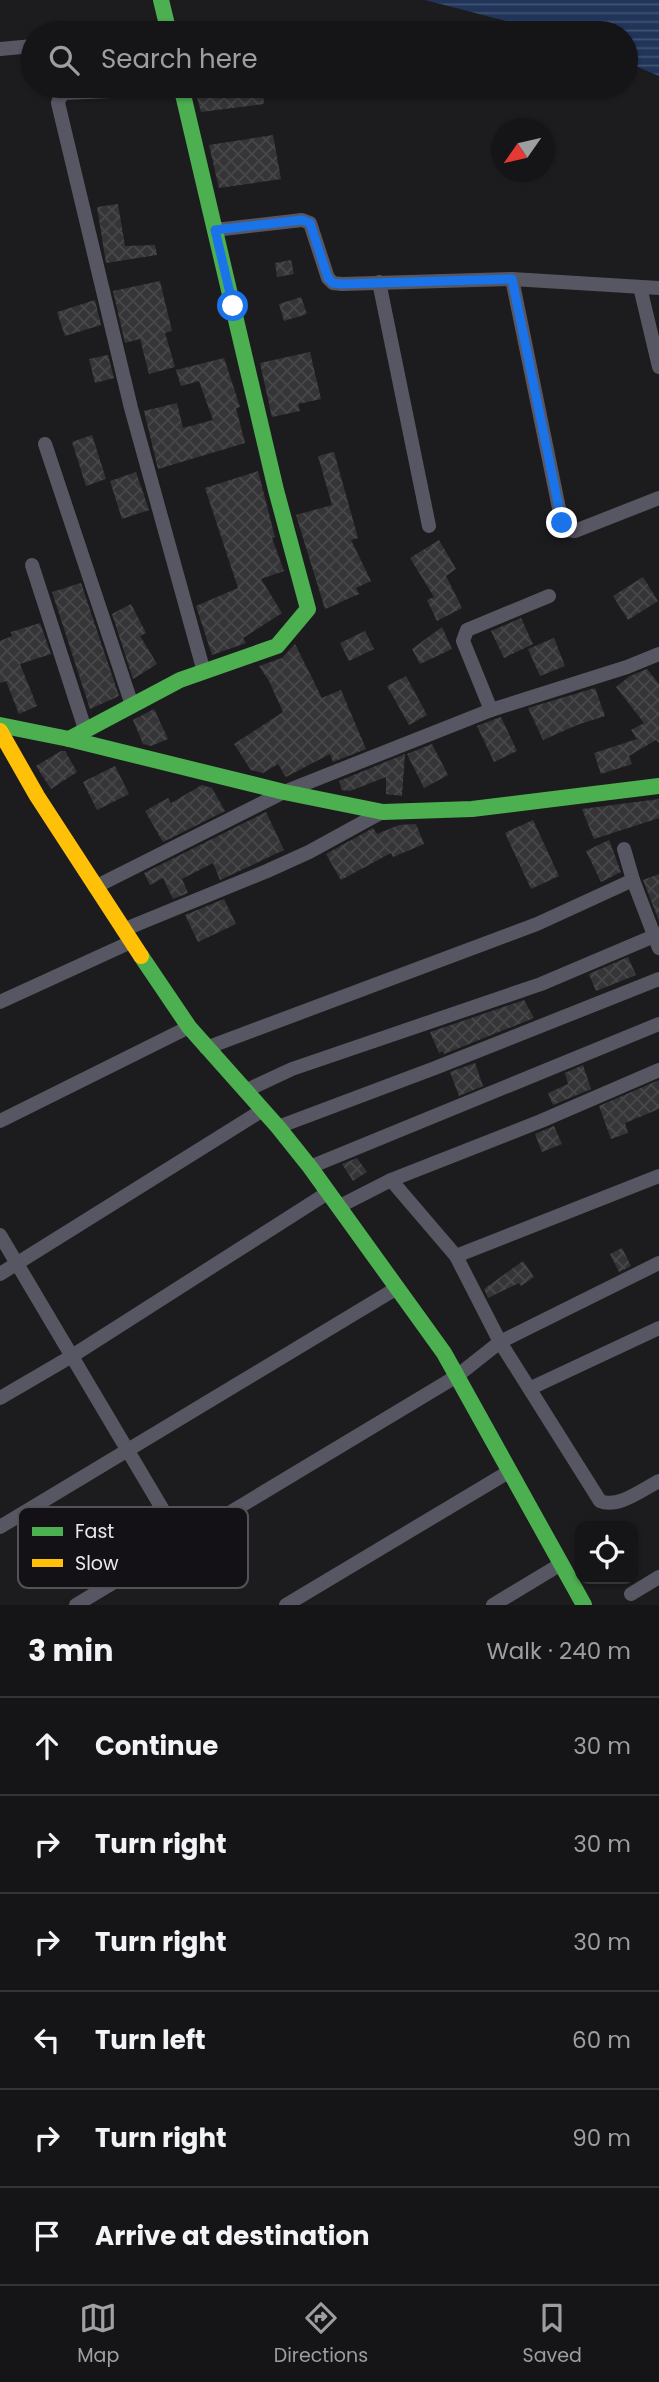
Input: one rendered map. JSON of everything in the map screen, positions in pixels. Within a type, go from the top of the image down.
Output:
[{"type":"street","points":[[161,0],[166,21]]},
{"type":"street","points":[[0,49],[21,47]]},
{"type":"street","points":[[60,98],[58,103],[131,408],[204,672]]},
{"type":"street","points":[[69,739],[180,680],[277,646],[308,609],[276,490],[185,98]]},
{"type":"street","points":[[215,230],[302,220],[310,223],[328,278],[333,283],[512,279],[659,288]]},
{"type":"street","points":[[512,279],[562,523],[567,530],[575,531],[659,498]]},
{"type":"street","points":[[379,282],[429,526]]},
{"type":"street","points":[[640,287],[659,367]]},
{"type":"street","points":[[45,444],[132,705]]},
{"type":"street","points":[[32,565],[85,729]]},
{"type":"street","points":[[491,710],[463,641],[467,630],[550,596]]},
{"type":"street","points":[[95,887],[284,792],[491,710],[627,667],[659,654]]},
{"type":"street","points":[[0,728],[69,739],[284,792],[383,811],[472,808],[659,786]]},
{"type":"street","points":[[0,728],[37,796],[189,1027],[310,1167],[444,1353],[584,1605]]},
{"type":"street","points":[[0,1002],[127,936],[309,852],[383,811]]},
{"type":"street","points":[[245,1091],[292,1069],[541,984],[658,939],[633,880],[624,849]]},
{"type":"street","points":[[206,1048],[537,924],[633,880]]},
{"type":"street","points":[[278,1127],[659,979]]},
{"type":"street","points":[[310,1167],[659,1024]]},
{"type":"street","points":[[0,1121],[189,1027]]},
{"type":"street","points":[[340,1206],[391,1180],[541,1121],[659,1070]]},
{"type":"street","points":[[0,1274],[263,1110]]},
{"type":"street","points":[[456,1256],[659,1176]]},
{"type":"street","points":[[391,1180],[456,1256],[500,1342],[600,1502],[616,1503],[659,1481]]},
{"type":"street","points":[[0,1398],[72,1356],[329,1192]]},
{"type":"street","points":[[0,1235],[161,1507]]},
{"type":"street","points":[[240,1507],[457,1376],[500,1342],[659,1263]]},
{"type":"street","points":[[33,1507],[397,1288]]},
{"type":"street","points":[[531,1388],[659,1328]]},
{"type":"street","points":[[286,1605],[510,1471]]},
{"type":"street","points":[[0,1527],[18,1516]]},
{"type":"street","points":[[493,1605],[561,1564]]},
{"type":"street","points":[[631,1594],[659,1577]]},
{"type":"street","points":[[77,1605],[105,1588]]},
{"type":"water","points":[[425,0],[659,0],[659,76],[638,67],[638,21],[506,21]]},
{"type":"building","points":[[197,98],[263,98],[264,104],[201,112]]},
{"type":"building","points":[[273,135],[281,179],[219,188],[209,145]]},
{"type":"building","points":[[118,204],[125,246],[155,245],[157,255],[106,263],[97,207]]},
{"type":"building","points":[[291,260],[294,274],[277,277],[275,263]]},
{"type":"building","points":[[160,281],[172,331],[165,333],[175,367],[149,374],[140,339],[125,343],[113,291]]},
{"type":"building","points":[[301,297],[307,314],[284,321],[279,304]]},
{"type":"building","points":[[95,300],[101,325],[65,336],[57,312]]},
{"type":"building","points":[[310,352],[321,399],[298,404],[300,411],[272,417],[260,363]]},
{"type":"building","points":[[108,355],[114,378],[95,383],[89,359]]},
{"type":"building","points":[[224,358],[240,407],[236,408],[245,443],[158,469],[144,411],[177,403],[183,428],[213,420],[199,381],[181,386],[176,370]]},
{"type":"building","points":[[92,435],[106,479],[86,486],[72,442]]},
{"type":"building","points":[[334,452],[358,538],[351,540],[371,581],[356,588],[359,594],[325,609],[296,515],[332,505],[318,456]]},
{"type":"building","points":[[258,471],[275,537],[272,538],[284,571],[261,579],[282,613],[243,638],[246,643],[212,655],[196,606],[238,588],[205,488]]},
{"type":"building","points":[[136,472],[149,510],[122,519],[110,481]]},
{"type":"building","points":[[439,540],[456,569],[446,576],[462,608],[437,621],[427,600],[434,597],[410,558]]},
{"type":"building","points":[[643,577],[658,601],[628,620],[613,596]]},
{"type":"building","points":[[81,583],[119,696],[90,709],[52,592]]},
{"type":"building","points":[[131,604],[146,633],[140,636],[157,664],[133,679],[112,614]]},
{"type":"building","points":[[521,618],[533,644],[504,658],[491,631]]},
{"type":"building","points":[[40,623],[51,654],[20,664],[37,706],[19,714],[6,681],[0,683],[0,641],[12,636],[11,632]]},
{"type":"building","points":[[442,627],[452,649],[420,664],[412,649]]},
{"type":"building","points":[[365,631],[374,649],[349,661],[340,643]]},
{"type":"building","points":[[554,638],[565,666],[540,676],[528,649]]},
{"type":"building","points":[[295,644],[322,698],[341,690],[366,749],[333,762],[330,754],[286,777],[278,764],[263,773],[251,770],[234,744],[283,712],[259,666],[282,658]]},
{"type":"building","points":[[647,669],[659,684],[659,743],[656,740],[629,756],[632,764],[601,774],[594,753],[637,739],[631,730],[644,723],[616,687],[630,676]]},
{"type":"building","points":[[406,676],[427,715],[409,725],[387,686]]},
{"type":"building","points":[[595,688],[605,716],[543,740],[528,708]]},
{"type":"building","points":[[154,709],[168,739],[151,746],[143,744],[133,720]]},
{"type":"building","points":[[501,717],[517,751],[494,762],[477,726]]},
{"type":"building","points":[[432,744],[448,775],[424,788],[407,754]]},
{"type":"building","points":[[65,751],[77,772],[51,789],[36,766]]},
{"type":"building","points":[[405,754],[402,796],[386,794],[386,777],[350,791],[342,790],[339,781]]},
{"type":"building","points":[[115,766],[129,794],[97,810],[83,782]]},
{"type":"building","points":[[202,785],[212,788],[225,811],[163,842],[145,811],[168,798],[171,803]]},
{"type":"building","points":[[659,799],[659,818],[594,839],[582,809]]},
{"type":"building","points":[[266,812],[284,850],[220,880],[213,863],[182,879],[188,893],[173,899],[163,878],[150,885],[144,873]]},
{"type":"building","points":[[533,820],[559,876],[531,889],[505,833]]},
{"type":"building","points":[[416,824],[424,844],[393,857],[391,853],[341,880],[326,854],[373,828],[377,834],[399,825]]},
{"type":"building","points":[[609,840],[621,872],[601,882],[586,851]]},
{"type":"building","points":[[659,874],[659,921],[643,880]]},
{"type":"building","points":[[224,899],[236,924],[198,942],[185,915]]},
{"type":"building","points":[[628,957],[636,975],[596,991],[589,974]]},
{"type":"building","points":[[524,1000],[534,1018],[444,1054],[443,1051],[439,1053],[430,1032]]},
{"type":"building","points":[[475,1063],[483,1086],[459,1096],[450,1072]]},
{"type":"building","points":[[583,1065],[591,1089],[553,1105],[548,1093],[568,1084],[565,1073]]},
{"type":"building","points":[[659,1080],[659,1109],[625,1123],[628,1133],[611,1139],[599,1106]]},
{"type":"building","points":[[554,1126],[562,1144],[542,1152],[535,1134]]},
{"type":"building","points":[[357,1158],[367,1172],[353,1181],[342,1164]]},
{"type":"building","points":[[622,1248],[631,1266],[619,1272],[610,1254]]},
{"type":"building","points":[[523,1261],[534,1277],[521,1286],[519,1283],[488,1298],[484,1289]]},
{"type":"traffic: fast","points":[[161,0],[166,21]]},
{"type":"traffic: fast","points":[[69,739],[180,680],[277,646],[308,609],[276,490],[184,98]]},
{"type":"traffic: fast","points":[[0,725],[69,739],[284,792],[383,812],[472,809],[659,786]]},
{"type":"traffic: fast","points":[[141,956],[189,1027],[310,1167],[444,1353],[584,1605]]},
{"type":"traffic: slow","points":[[0,731],[37,796],[141,956]]},
{"type":"route","points":[[233,306],[215,230],[302,220],[310,223],[315,232],[328,278],[333,283],[512,279],[562,523]]}]
